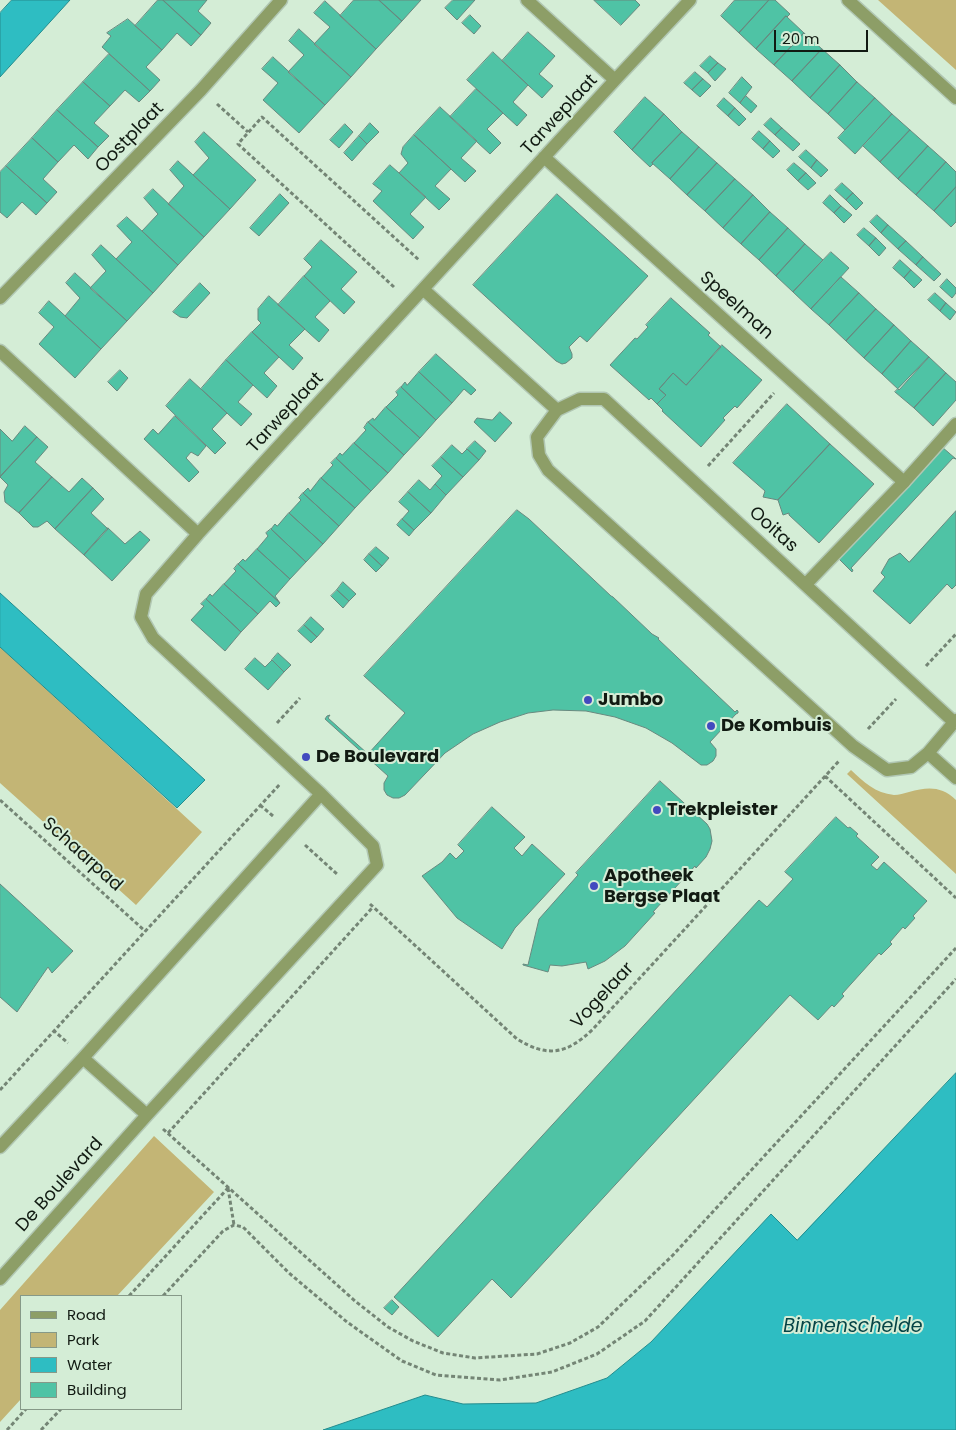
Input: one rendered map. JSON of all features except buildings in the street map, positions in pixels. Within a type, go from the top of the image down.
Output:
[{"type":"street","name":"Oostplaat","points":[[0,298],[201,90],[281,0]]},
{"type":"street","points":[[527,0],[615,80]]},
{"type":"street","name":"Tarweplaat","points":[[294,769],[153,638],[141,617],[146,594],[198,534],[690,0]]},
{"type":"street","points":[[848,0],[956,98]]},
{"type":"street","name":"Speelman","points":[[544,157],[904,482]]},
{"type":"street","points":[[424,290],[557,410]]},
{"type":"street","points":[[0,351],[198,534]]},
{"type":"street","name":"Ooitas","points":[[580,399],[604,399],[694,481],[955,721],[928,753],[911,767],[886,770],[853,746],[548,470],[539,455],[537,437],[557,410],[580,399]]},
{"type":"street","points":[[806,584],[904,482],[956,424]]},
{"type":"street","points":[[928,753],[956,778]]},
{"type":"street","name":"De Boulevard","points":[[0,1279],[147,1115],[377,865],[373,846],[294,769]]},
{"type":"street","points":[[0,1147],[83,1058],[321,794]]},
{"type":"street","points":[[83,1058],[147,1115]]},
{"type":"path","points":[[201,90],[248,132]]},
{"type":"path","points":[[411,303],[238,144],[248,132],[262,117],[436,276]]},
{"type":"path","points":[[694,481],[788,378]]},
{"type":"path","name":"Vogelaar","points":[[168,1133],[373,907],[517,1039],[542,1051],[556,1051],[573,1046],[593,1029],[956,634]]},
{"type":"path","points":[[262,740],[300,698]]},
{"type":"path","points":[[0,1090],[294,769]]},
{"type":"path","points":[[825,776],[956,898]]},
{"type":"path","name":"Schaarpad","points":[[0,800],[145,931]]},
{"type":"path","points":[[260,805],[355,890]]},
{"type":"path","points":[[147,1115],[355,1301],[388,1327],[413,1342],[443,1353],[475,1358],[537,1354],[570,1343],[598,1327],[673,1255],[956,948]]},
{"type":"path","points":[[164,1295],[223,1231],[234,1225],[243,1226],[289,1273],[347,1322],[402,1361],[436,1375],[500,1380],[552,1372],[597,1354],[645,1320],[956,979]]},
{"type":"path","points":[[228,1188],[234,1225]]},
{"type":"path","points":[[130,1295],[228,1188]]},
{"type":"path","points":[[7,1430],[25,1410]]},
{"type":"path","points":[[41,1430],[60,1410]]},
{"type":"green space","points":[[878,0],[956,0],[956,70]]},
{"type":"green space","points":[[0,647],[202,832],[136,905],[0,783]]},
{"type":"green space","points":[[851,770],[870,786],[887,794],[896,795],[922,789],[934,789],[945,792],[956,800],[956,874],[847,774]]},
{"type":"green space","points":[[154,1136],[214,1192],[118,1295],[20,1295],[20,1400],[0,1422],[0,1310]]},
{"type":"water","points":[[12,0],[70,0],[0,77],[0,13]]},
{"type":"water","points":[[0,593],[205,780],[177,808],[0,647]]},
{"type":"water","name":"Binnenschelde","points":[[956,1073],[956,1430],[323,1430],[425,1395],[463,1404],[536,1403],[607,1378],[651,1342],[771,1214],[797,1240]]},
{"type":"place","name":"Jumbo","points":[[588,700]]},
{"type":"place","name":"De Kombuis","points":[[711,726]]},
{"type":"place","name":"De Boulevard","points":[[306,757]]},
{"type":"place","name":"Trekpleister","points":[[657,810]]},
{"type":"place","name":"Apotheek Bergse Plaat","points":[[594,886]]}]
